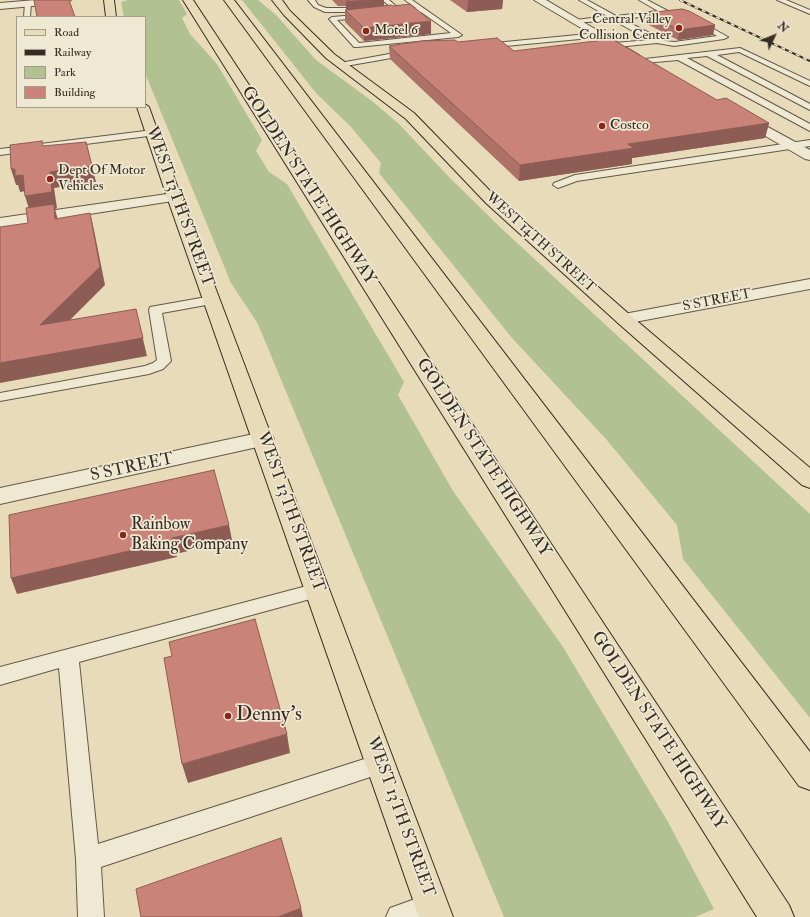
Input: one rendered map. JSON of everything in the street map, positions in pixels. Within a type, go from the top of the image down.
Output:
[{"type":"main road","points":[[108,0],[111,16]]},
{"type":"main road","name":"GOLDEN STATE HIGHWAY","points":[[188,0],[777,917]]},
{"type":"main road","points":[[229,0],[810,776]]},
{"type":"main road","name":"WEST 14TH STREET","points":[[277,0],[287,13],[320,47],[340,65],[382,94],[410,116],[491,200],[624,319],[810,480]]},
{"type":"main road","name":"WEST 13TH STREET","points":[[143,108],[174,197],[434,911]]},
{"type":"street","points":[[0,6],[66,0]]},
{"type":"street","points":[[539,0],[658,69]]},
{"type":"street","points":[[732,111],[810,156]]},
{"type":"street","points":[[0,223],[174,197]]},
{"type":"street","name":"S STREET","points":[[624,319],[810,284]]},
{"type":"street","name":"S STREET","points":[[0,496],[263,439]]},
{"type":"lane","points":[[311,0],[316,6],[330,10],[369,8]]},
{"type":"lane","points":[[582,0],[656,41]]},
{"type":"lane","points":[[617,46],[656,41],[674,44],[722,38],[724,36],[690,18],[666,12],[642,0]]},
{"type":"lane","points":[[780,0],[810,12]]},
{"type":"lane","points":[[411,2],[458,35],[357,45],[332,18],[383,9],[411,2]]},
{"type":"lane","points":[[27,16],[28,3]]},
{"type":"lane","points":[[383,9],[422,10]]},
{"type":"lane","points":[[576,22],[666,12]]},
{"type":"lane","points":[[473,47],[598,35]]},
{"type":"lane","points":[[340,65],[422,50]]},
{"type":"lane","points":[[645,61],[740,50],[810,84]]},
{"type":"lane","points":[[710,54],[810,107]]},
{"type":"lane","points":[[679,57],[810,128]]},
{"type":"lane","points":[[0,152],[153,133]]},
{"type":"lane","points":[[558,184],[575,178],[810,143]]},
{"type":"lane","points":[[0,398],[149,370],[158,366],[164,361],[155,310],[212,300]]},
{"type":"lane","points":[[0,676],[318,590]]},
{"type":"lane","points":[[68,657],[88,859],[91,917]]},
{"type":"lane","points":[[88,859],[380,764]]},
{"type":"lane","points":[[399,917],[434,911]]},
{"type":"green space","points":[[128,0],[179,0],[187,14],[182,18],[190,34],[217,64],[262,140],[256,151],[269,172],[287,184],[404,382],[398,395],[453,491],[563,647],[668,822],[714,909],[695,917],[504,917],[258,324],[231,283],[146,75],[146,16],[124,16],[121,2]]},
{"type":"green space","points":[[242,0],[258,0],[276,15],[316,60],[372,101],[399,124],[450,178],[501,228],[810,514],[810,718],[683,559],[677,525],[606,439],[512,338],[379,173],[381,163],[351,127],[316,93]]},
{"type":"building","points":[[34,0],[69,0],[75,16],[37,16]]},
{"type":"building","points":[[349,0],[370,0],[346,2]]},
{"type":"building","points":[[410,4],[431,21],[364,28],[345,10],[391,5]]},
{"type":"building","points":[[682,9],[689,11],[715,25],[679,30],[646,13]]},
{"type":"building","name":"Costco","points":[[497,38],[514,51],[612,39],[717,100],[726,98],[769,123],[628,144],[634,148],[520,165],[389,46],[422,41],[455,40],[458,42]]},
{"type":"building","points":[[42,141],[43,146],[86,142],[92,166],[50,172],[52,192],[25,196],[23,175],[15,176],[15,169],[11,169],[10,145]]},
{"type":"building","points":[[54,204],[55,219],[90,213],[100,267],[40,325],[136,309],[143,338],[0,363],[0,227],[28,223],[26,208]]},
{"type":"building","name":"Rainbow Baking Company","points":[[214,470],[229,525],[172,538],[173,541],[11,578],[9,515]]},
{"type":"building","name":"Denny's","points":[[255,619],[287,734],[182,764],[164,658],[172,656],[169,642]]},
{"type":"building","points":[[281,838],[301,908],[278,917],[141,917],[136,889]]},
{"type":"railway","points":[[680,0],[810,61]]},
{"type":"place","name":"Central Valley Collision Center","points":[[679,28]]},
{"type":"place","name":"Motel 6","points":[[366,31]]},
{"type":"place","name":"Costco","points":[[602,126]]},
{"type":"place","name":"Dept Of Motor Vehicles","points":[[50,179]]},
{"type":"place","name":"Rainbow Baking Company","points":[[123,535]]},
{"type":"place","name":"Denny's","points":[[228,716]]}]
